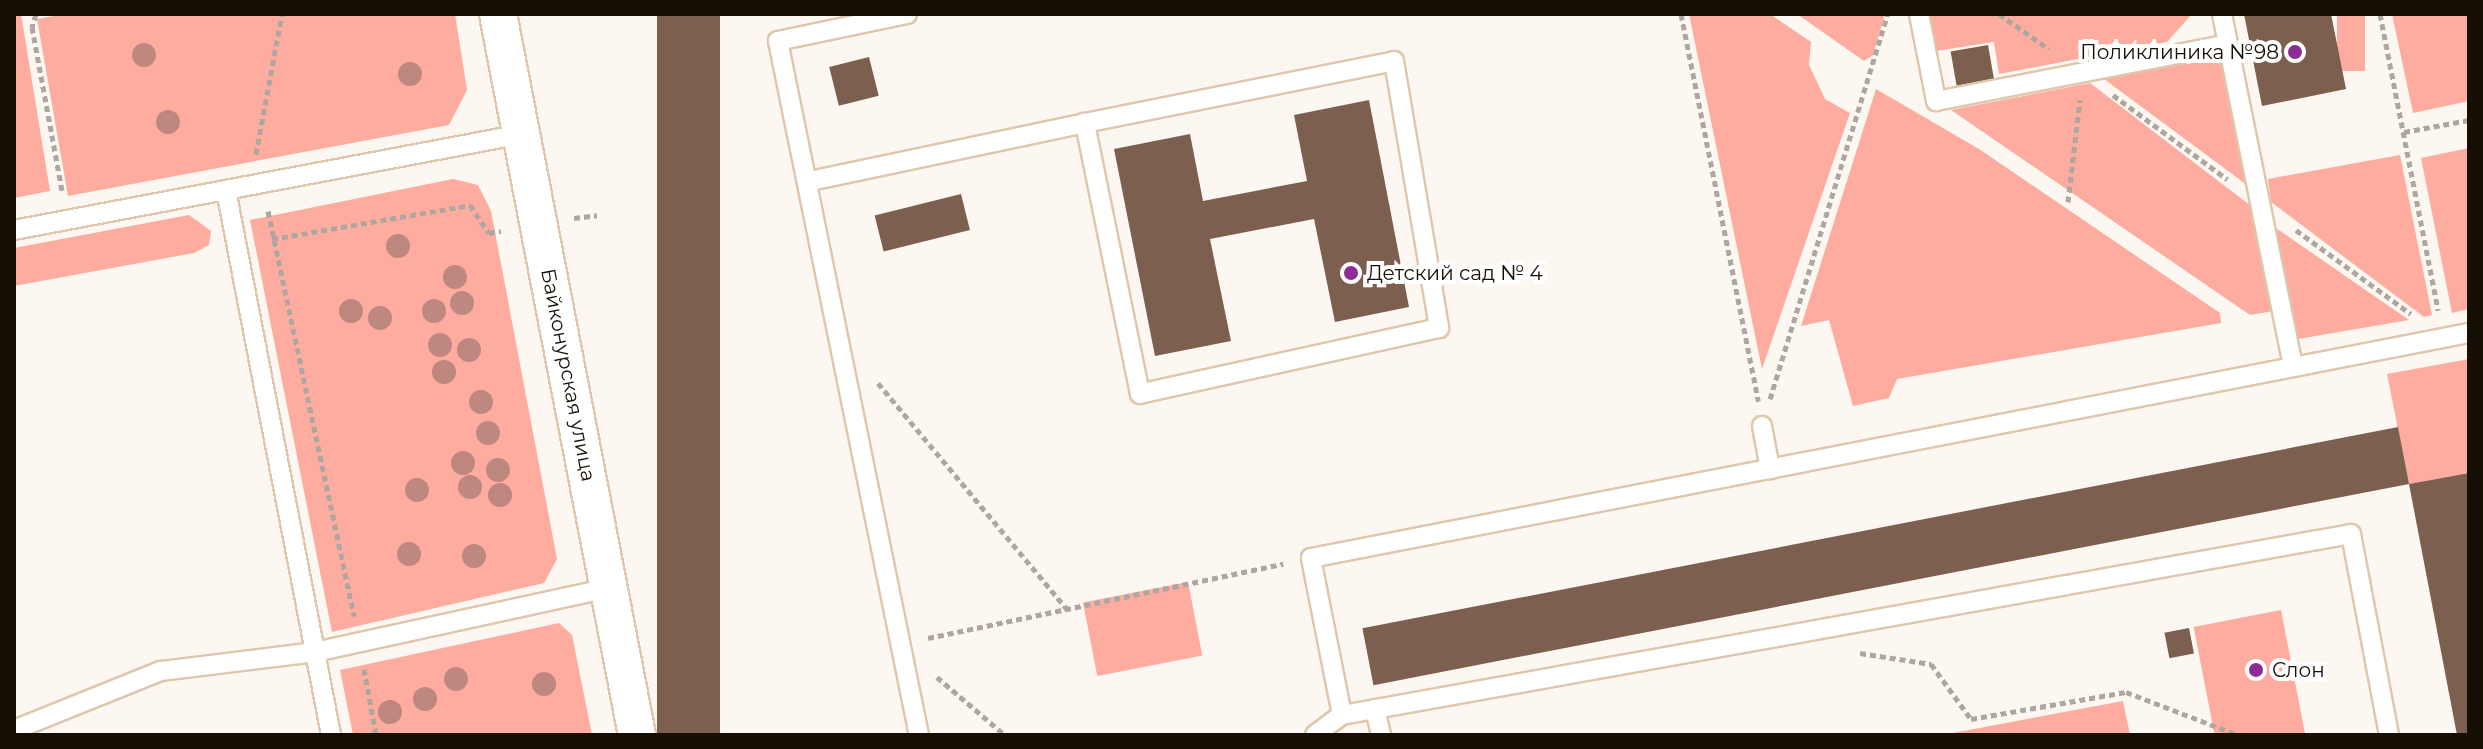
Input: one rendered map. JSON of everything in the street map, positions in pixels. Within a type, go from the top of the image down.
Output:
[{"type":"street","name":"Байконурская улица","points":[[498,14],[637,735]]},
{"type":"lane","points":[[907,14],[778,41],[810,181],[919,735]]},
{"type":"lane","points":[[1919,14],[1936,101],[2228,44]]},
{"type":"lane","points":[[2222,14],[2293,367]]},
{"type":"lane","points":[[810,181],[1085,123],[1394,61],[1439,328],[1140,394],[1085,123]]},
{"type":"lane","points":[[14,230],[522,134]]},
{"type":"lane","points":[[226,190],[331,735]]},
{"type":"lane","points":[[1342,715],[1311,558],[2469,333]]},
{"type":"lane","points":[[1762,426],[1770,469]]},
{"type":"lane","points":[[1315,735],[1342,715],[2351,534],[2389,735]]},
{"type":"lane","points":[[14,730],[161,671],[315,652],[609,588]]},
{"type":"lane","points":[[1375,709],[1381,735]]},
{"type":"path","points":[[36,14],[32,27],[67,220]]},
{"type":"path","points":[[282,14],[255,149],[376,735]]},
{"type":"path","points":[[1681,14],[1762,426]]},
{"type":"path","points":[[1762,426],[1888,14]]},
{"type":"path","points":[[1999,14],[2083,72],[2444,338]]},
{"type":"path","points":[[2380,14],[2444,338]]},
{"type":"path","points":[[2068,202],[2083,72]]},
{"type":"path","points":[[2404,132],[2469,120]]},
{"type":"path","points":[[237,245],[470,205],[489,233],[597,215]]},
{"type":"path","points":[[840,337],[1067,609]]},
{"type":"path","points":[[900,644],[1311,558]]},
{"type":"path","points":[[900,644],[1005,735]]},
{"type":"path","points":[[1855,653],[1931,664],[1971,719],[2126,692],[2238,735]]},
{"type":"shaded area","points":[[14,14],[21,14],[50,191],[14,198]]},
{"type":"shaded area","points":[[65,14],[455,14],[467,90],[449,125],[68,196],[37,19]]},
{"type":"shaded area","points":[[1689,14],[1770,14],[1811,42],[1809,65],[1825,99],[1850,113],[1762,369]]},
{"type":"shaded area","points":[[1797,14],[1885,14],[1873,55],[1864,61]]},
{"type":"shaded area","points":[[1929,14],[2192,14],[2167,42],[1999,74],[1994,42],[1936,51]]},
{"type":"shaded area","points":[[2337,14],[2365,14],[2365,71],[2337,71]]},
{"type":"shaded area","points":[[2392,14],[2469,14],[2469,101],[2413,113]]},
{"type":"shaded area","points":[[2220,57],[2251,188],[2104,79]]},
{"type":"shaded area","points":[[2090,83],[2251,206],[2273,311],[2250,315],[1951,110]]},
{"type":"shaded area","points":[[1876,89],[1979,149],[2220,313],[2221,323],[1897,379],[1889,398],[1853,406],[1829,320],[1801,326]]},
{"type":"shaded area","points":[[2469,148],[2469,309],[2452,313],[2421,158]]},
{"type":"shaded area","points":[[2400,155],[2432,315],[2424,317],[2271,202],[2268,179]]},
{"type":"shaded area","points":[[453,179],[478,185],[491,211],[557,559],[544,583],[332,632],[250,220]]},
{"type":"shaded area","points":[[189,215],[211,231],[209,245],[194,253],[14,286],[14,248]]},
{"type":"shaded area","points":[[2273,226],[2409,320],[2298,339]]},
{"type":"shaded area","points":[[2469,359],[2469,473],[2409,484],[2387,374]]},
{"type":"shaded area","points":[[1188,582],[1202,656],[1097,676],[1083,602]]},
{"type":"shaded area","points":[[2281,610],[2305,735],[2215,735],[2194,627]]},
{"type":"shaded area","points":[[559,623],[572,635],[592,735],[353,735],[340,670]]},
{"type":"shaded area","points":[[2123,701],[2130,735],[1942,735]]},
{"type":"building","points":[[657,14],[720,14],[720,735],[657,735]]},
{"type":"building","name":"Поликлиника №98","points":[[2244,14],[2331,14],[2346,89],[2262,106]]},
{"type":"building","points":[[1988,45],[1994,79],[1957,86],[1951,52]]},
{"type":"building","points":[[869,57],[879,96],[839,106],[829,67]]},
{"type":"building","points":[[1369,100],[1409,307],[1335,322],[1314,219],[1210,239],[1231,341],[1155,356],[1114,149],[1190,134],[1203,201],[1307,181],[1294,115]]},
{"type":"building","points":[[961,194],[970,230],[884,251],[875,216]]},
{"type":"building","points":[[2398,427],[2409,484],[1373,685],[1362,628]]},
{"type":"building","points":[[2469,473],[2469,735],[2457,735],[2409,484]]},
{"type":"building","points":[[2189,628],[2194,654],[2169,658],[2164,633]]},
{"type":"place","name":"Поликлиника №98","points":[[2295,52]]},
{"type":"place","name":"Детский сад № 4","points":[[1351,273]]},
{"type":"place","name":"Слон","points":[[2256,670]]}]
